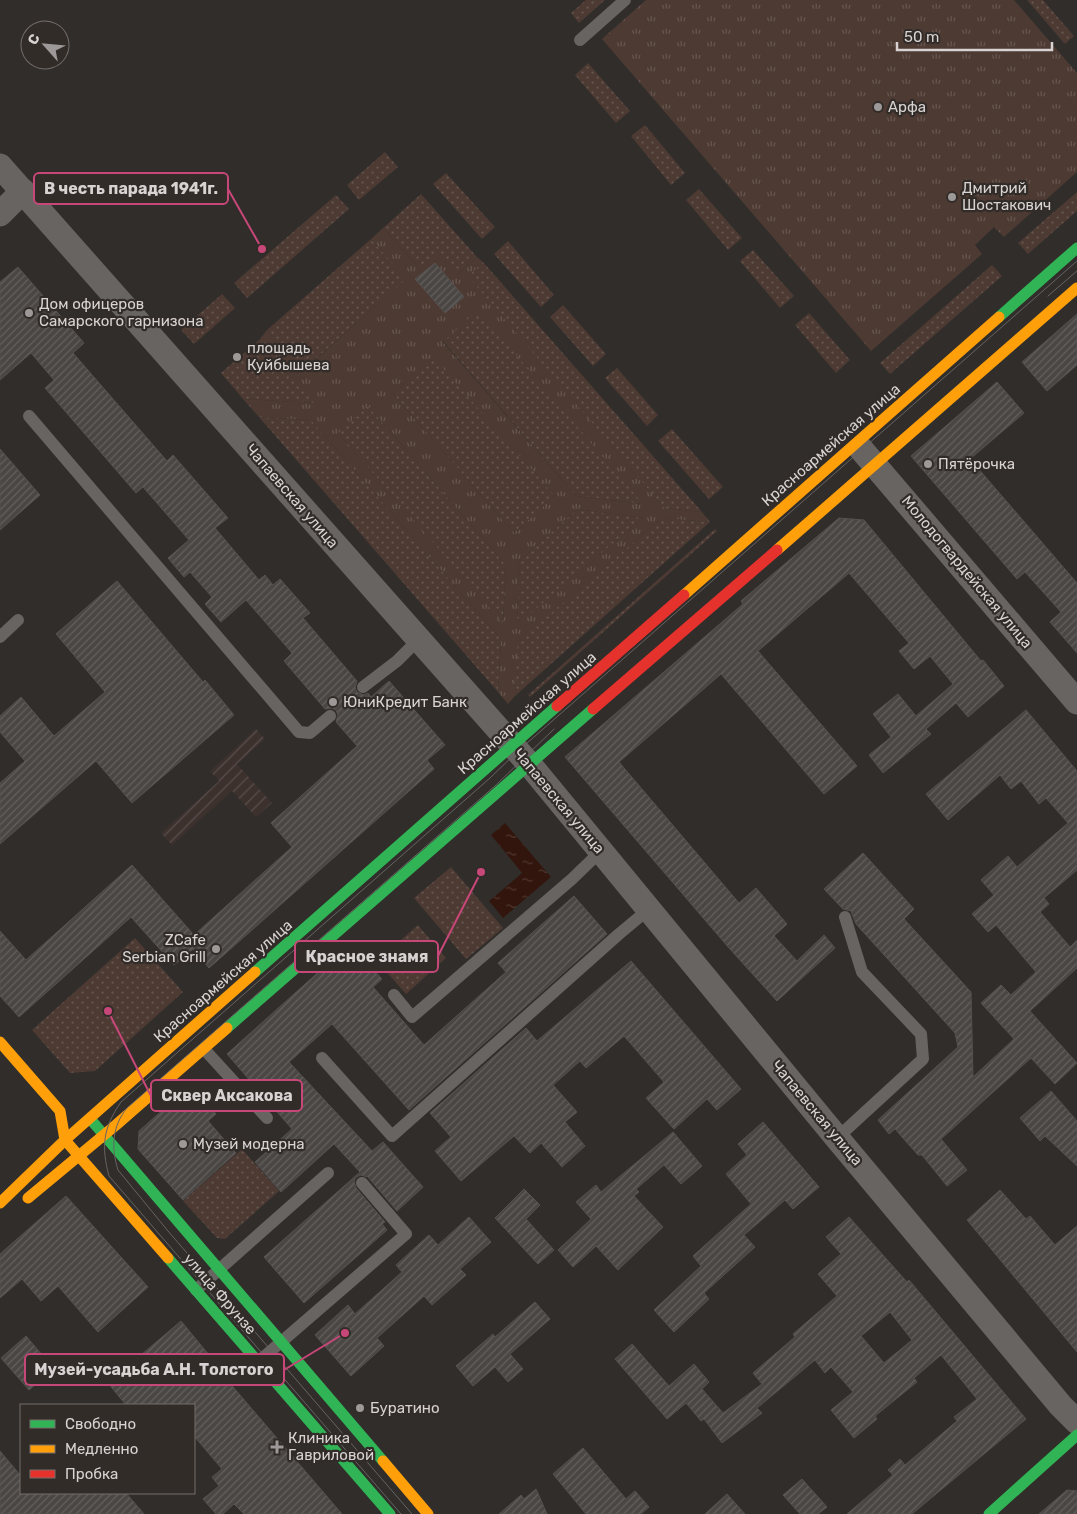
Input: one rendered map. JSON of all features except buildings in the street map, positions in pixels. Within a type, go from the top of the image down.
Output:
[{"type":"main road","name":"Красноармейская улица","points":[[0,1203],[65,1140],[1077,248]]},
{"type":"main road","points":[[22,1204],[105,1135],[1077,288]]},
{"type":"main road","points":[[0,1042],[60,1111],[65,1140]]},
{"type":"main road","points":[[60,1111],[90,1118]]},
{"type":"main road","name":"улица Фрунзе","points":[[90,1118],[428,1514]]},
{"type":"main road","name":"улица Фрунзе","points":[[65,1140],[390,1514]]},
{"type":"main road","points":[[989,1514],[1077,1435]]},
{"type":"street","name":"Чапаевская улица","points":[[0,166],[530,765],[837,1138],[1069,1414]]},
{"type":"street","points":[[0,214],[23,191]]},
{"type":"street","name":"Молодогвардейская улица","points":[[856,443],[1077,702]]},
{"type":"lane","points":[[580,40],[625,0]]},
{"type":"lane","points":[[29,416],[299,732],[310,733],[330,716]]},
{"type":"lane","points":[[0,637],[18,620]]},
{"type":"lane","points":[[363,687],[397,661],[419,640]]},
{"type":"lane","points":[[394,995],[412,1017],[601,852]]},
{"type":"lane","points":[[322,1058],[392,1136],[612,940],[649,910]]},
{"type":"lane","points":[[837,1138],[923,1059],[921,1034],[862,972],[845,917]]},
{"type":"lane","points":[[204,1049],[267,1118]]},
{"type":"lane","points":[[196,1290],[328,1174]]},
{"type":"lane","points":[[258,1362],[406,1234],[362,1183]]},
{"type":"shaded area","points":[[256,729],[265,739],[237,764],[272,803],[256,817],[232,791],[172,845],[161,833],[219,781],[210,771]]},
{"type":"green space","points":[[586,0],[605,0],[579,23],[571,13]]},
{"type":"green space","points":[[646,0],[1014,0],[1077,73],[1077,172],[1004,237],[994,227],[975,245],[982,254],[871,351],[602,39]]},
{"type":"green space","points":[[1027,0],[1043,0],[1074,36],[1065,44]]},
{"type":"green space","points":[[588,63],[630,111],[616,123],[575,75]]},
{"type":"green space","points":[[645,125],[685,173],[671,185],[631,136]]},
{"type":"green space","points":[[385,152],[398,167],[359,200],[347,185]]},
{"type":"green space","points":[[446,173],[495,227],[482,239],[433,184]]},
{"type":"green space","points":[[699,189],[742,238],[728,250],[686,200]]},
{"type":"green space","points":[[1077,192],[1077,211],[1028,254],[1018,243]]},
{"type":"green space","points":[[421,194],[477,257],[457,275],[419,268],[383,228]]},
{"type":"green space","points":[[336,195],[349,209],[247,298],[234,283]]},
{"type":"green space","points":[[383,228],[419,268],[436,252],[457,275],[477,257],[483,262],[468,276],[664,508],[702,512],[710,522],[662,518],[518,641],[515,696],[508,704],[498,692],[501,639],[311,420],[259,417],[243,399],[314,403],[260,339],[267,330],[303,371],[406,279],[371,239]],"holes":[[[478,310],[643,504],[576,496],[443,342]],[[434,358],[555,496],[514,533],[393,394]],[[368,406],[506,565],[503,623],[338,433]],[[577,509],[643,518],[517,625],[519,561]]]},
{"type":"green space","points":[[371,239],[407,279],[302,371],[267,330]]},
{"type":"green space","points":[[508,241],[554,295],[541,307],[494,254]]},
{"type":"green space","points":[[753,250],[794,296],[780,308],[740,261]]},
{"type":"green space","points":[[483,262],[702,512],[664,508],[467,276]]},
{"type":"green space","points":[[992,265],[1002,276],[890,374],[880,363]]},
{"type":"green space","points":[[222,294],[235,308],[194,344],[181,330]]},
{"type":"green space","points":[[563,305],[606,354],[593,366],[550,317]]},
{"type":"green space","points":[[478,309],[644,504],[576,496],[443,341]]},
{"type":"green space","points":[[809,313],[850,360],[836,373],[795,325]]},
{"type":"green space","points":[[260,339],[315,403],[243,399],[221,373]]},
{"type":"green space","points":[[434,357],[556,497],[514,533],[393,394]]},
{"type":"green space","points":[[617,368],[658,415],[647,426],[605,378]]},
{"type":"green space","points":[[368,406],[506,565],[503,624],[337,432]]},
{"type":"green space","points":[[259,417],[311,420],[501,639],[498,692]]},
{"type":"green space","points":[[672,429],[723,487],[709,499],[658,441]]},
{"type":"green space","points":[[577,509],[643,518],[517,626],[519,561]]},
{"type":"green space","points":[[662,518],[710,522],[515,696],[517,641]]},
{"type":"green space","points":[[715,529],[717,531],[530,697],[528,695]]},
{"type":"green space","points":[[451,867],[503,928],[466,959],[414,898]]},
{"type":"green space","points":[[418,925],[446,958],[406,994],[377,961]]},
{"type":"green space","points":[[135,938],[183,992],[95,1071],[70,1073],[32,1030]]},
{"type":"green space","points":[[242,1149],[279,1191],[225,1239],[217,1238],[183,1201]]},
{"type":"water","points":[[505,823],[551,877],[503,918],[489,901],[522,873],[491,835]]},
{"type":"tram line","points":[[401,1514],[109,1176],[106,1165],[105,1138],[110,1120],[121,1102],[1077,261]]},
{"type":"tram line","points":[[1048,296],[1077,271]]},
{"type":"tram line","points":[[412,1514],[168,1231],[118,1170],[114,1154],[114,1137],[118,1122],[127,1108],[496,785],[554,729]]},
{"type":"traffic: fast","points":[[999,317],[1077,248]]},
{"type":"traffic: fast","points":[[255,972],[557,706]]},
{"type":"traffic: fast","points":[[227,1028],[593,709]]},
{"type":"traffic: fast","points":[[92,1121],[383,1461]]},
{"type":"traffic: fast","points":[[168,1258],[390,1514]]},
{"type":"traffic: fast","points":[[989,1514],[1077,1435]]},
{"type":"traffic: slow","points":[[777,550],[1077,288]]},
{"type":"traffic: slow","points":[[684,595],[999,317]]},
{"type":"traffic: slow","points":[[0,1203],[65,1140],[255,972]]},
{"type":"traffic: slow","points":[[28,1198],[116,1125],[227,1028]]},
{"type":"traffic: slow","points":[[0,1042],[60,1111],[65,1140],[168,1258]]},
{"type":"traffic: slow","points":[[383,1461],[428,1514]]},
{"type":"traffic: jam","points":[[593,709],[777,550]]},
{"type":"traffic: jam","points":[[557,706],[684,595]]},
{"type":"place","name":"Арфа","points":[[878,107]]},
{"type":"place","name":"Дмитрий Шостакович","points":[[952,197]]},
{"type":"place","name":"В честь парада 1941г.","points":[[262,249]]},
{"type":"place","name":"Дом офицеров Самарского гарнизона","points":[[29,313]]},
{"type":"place","name":"площадь Куйбышева","points":[[237,357]]},
{"type":"place","name":"Пятёрочка","points":[[928,464]]},
{"type":"place","name":"ЮниКредит Банк","points":[[333,702]]},
{"type":"place","name":"Красное знамя","points":[[481,872]]},
{"type":"place","name":"ZCafe Serbian Grill","points":[[216,949]]},
{"type":"place","name":"Сквер Аксакова","points":[[108,1011]]},
{"type":"place","name":"Музей модерна","points":[[183,1144]]},
{"type":"place","name":"Музей-усадьба А.Н. Толстого","points":[[345,1333]]},
{"type":"place","name":"Буратино","points":[[360,1408]]},
{"type":"place","name":"Клиника Гавриловой","points":[[277,1447]]}]
